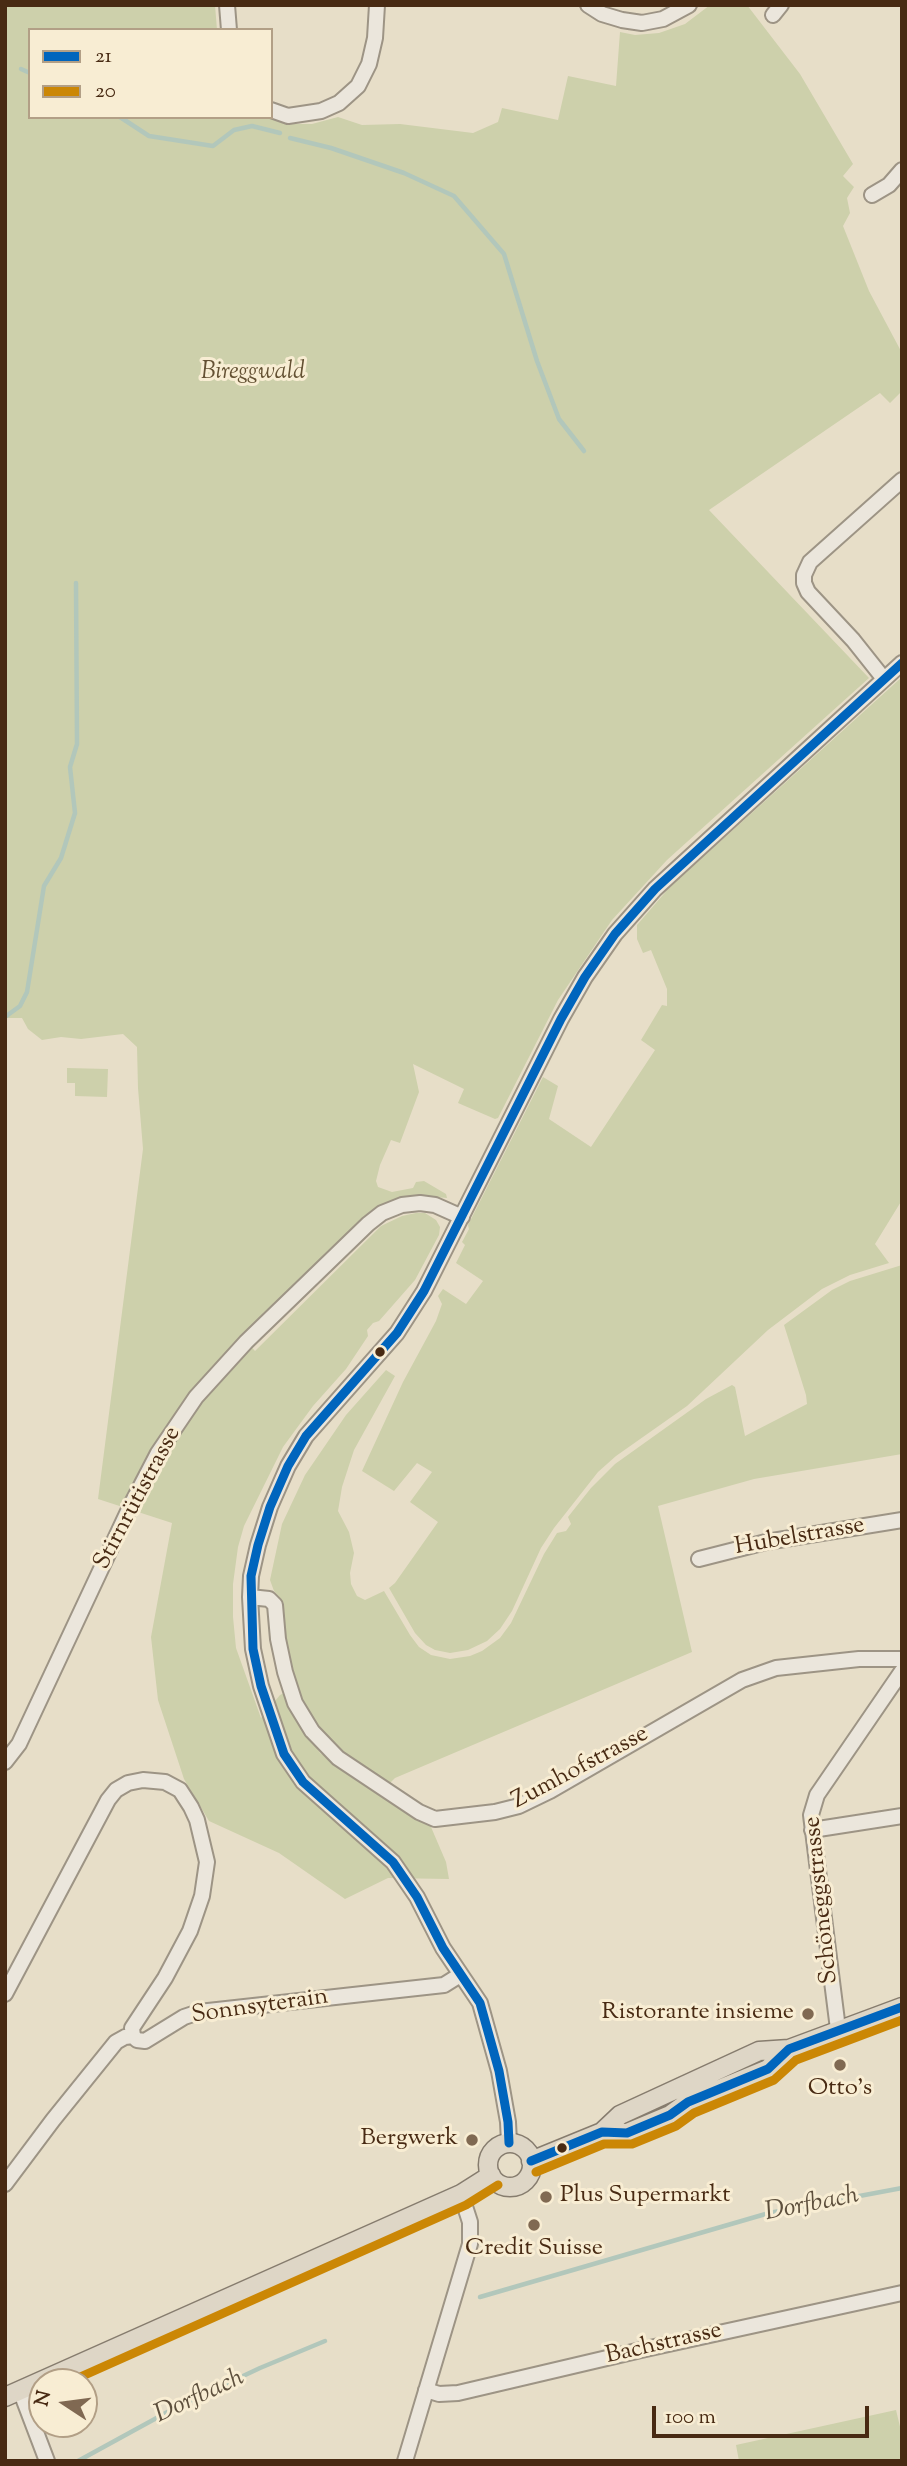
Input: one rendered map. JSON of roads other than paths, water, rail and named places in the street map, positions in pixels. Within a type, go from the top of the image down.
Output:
[{"type":"main road","points":[[531,2161],[602,2132],[627,2133],[670,2115],[688,2102],[768,2069],[789,2049],[902,2007]]},
{"type":"main road","points":[[515,2144],[526,2150],[531,2161],[531,2172],[520,2184],[504,2185],[491,2175],[491,2154],[499,2146],[515,2144]]},
{"type":"main road","points":[[12,2393],[461,2194],[491,2175]]},
{"type":"street","points":[[228,5],[229,28]]},
{"type":"street","points":[[273,111],[288,116],[321,111],[340,103],[358,86],[369,64],[375,38],[377,5]]},
{"type":"street","points":[[588,5],[602,14],[642,23],[663,19],[689,5]]},
{"type":"street","points":[[873,195],[889,185],[902,170]]},
{"type":"street","points":[[884,680],[808,592],[804,575],[810,562],[902,480]]},
{"type":"street","points":[[509,2143],[499,2071],[480,2003],[443,1948],[417,1897],[393,1862],[303,1782],[284,1754],[261,1686],[253,1649],[251,1576],[258,1545],[270,1507],[288,1466],[306,1436],[408,1317],[430,1281],[561,1019],[585,977],[615,934],[655,889],[902,663]]},
{"type":"street","name":"Stirnrütistrasse","points":[[5,1762],[19,1744],[158,1453],[197,1397],[246,1342],[382,1213],[402,1205],[420,1203],[435,1205],[462,1217]]},
{"type":"street","name":"Hubelstrasse","points":[[699,1559],[766,1542],[902,1520]]},
{"type":"street","name":"Zumhofstrasse","points":[[250,1597],[269,1599],[275,1605],[285,1672],[295,1703],[312,1731],[338,1758],[419,1812],[435,1819],[473,1816],[519,1806],[550,1791],[742,1680],[776,1668],[859,1659],[902,1660]]},
{"type":"street","name":"Schöneggstrasse","points":[[838,2029],[811,1815],[817,1795],[902,1671]]},
{"type":"street","name":"Sonnsyterain","points":[[5,1994],[108,1800],[116,1790],[128,1783],[143,1780],[172,1784],[180,1790],[197,1821],[205,1848],[206,1880],[196,1915],[180,1952],[132,2028],[133,2036],[145,2040],[184,2017],[198,2012],[444,1985],[460,1975]]},
{"type":"street","points":[[812,1830],[902,1816]]},
{"type":"street","points":[[5,2184],[116,2042],[133,2036]]},
{"type":"street","points":[[405,2461],[470,2244],[471,2222],[461,2194]]},
{"type":"street","name":"Bachstrasse","points":[[426,2390],[458,2393],[902,2293]]},
{"type":"street","points":[[12,2393],[47,2461]]},
{"type":"waterway","points":[[21,69],[28,72]]},
{"type":"waterway","points":[[123,119],[149,136],[213,146],[234,130],[252,126],[280,133]]},
{"type":"waterway","points":[[290,138],[331,148],[404,173],[454,196],[504,254],[537,361],[559,419],[584,451]]},
{"type":"waterway","points":[[5,1017],[20,1006],[27,992],[44,886],[61,858],[75,813],[70,767],[77,744],[76,583]]},
{"type":"waterway","name":"Dorfbach","points":[[480,2297],[769,2213],[902,2188]]},
{"type":"waterway","name":"Dorfbach","points":[[78,2461],[173,2409],[325,2341]]},
{"type":"place","name":"Ristorante insieme","points":[[808,2014]]},
{"type":"place","name":"Otto's","points":[[840,2065]]},
{"type":"place","name":"Bergwerk","points":[[472,2140]]},
{"type":"place","name":"Plus Supermarkt","points":[[546,2197]]},
{"type":"place","name":"Credit Suisse","points":[[534,2225]]},
{"type":"park label","name":"Bireggwald","points":[[253,374]]}]
